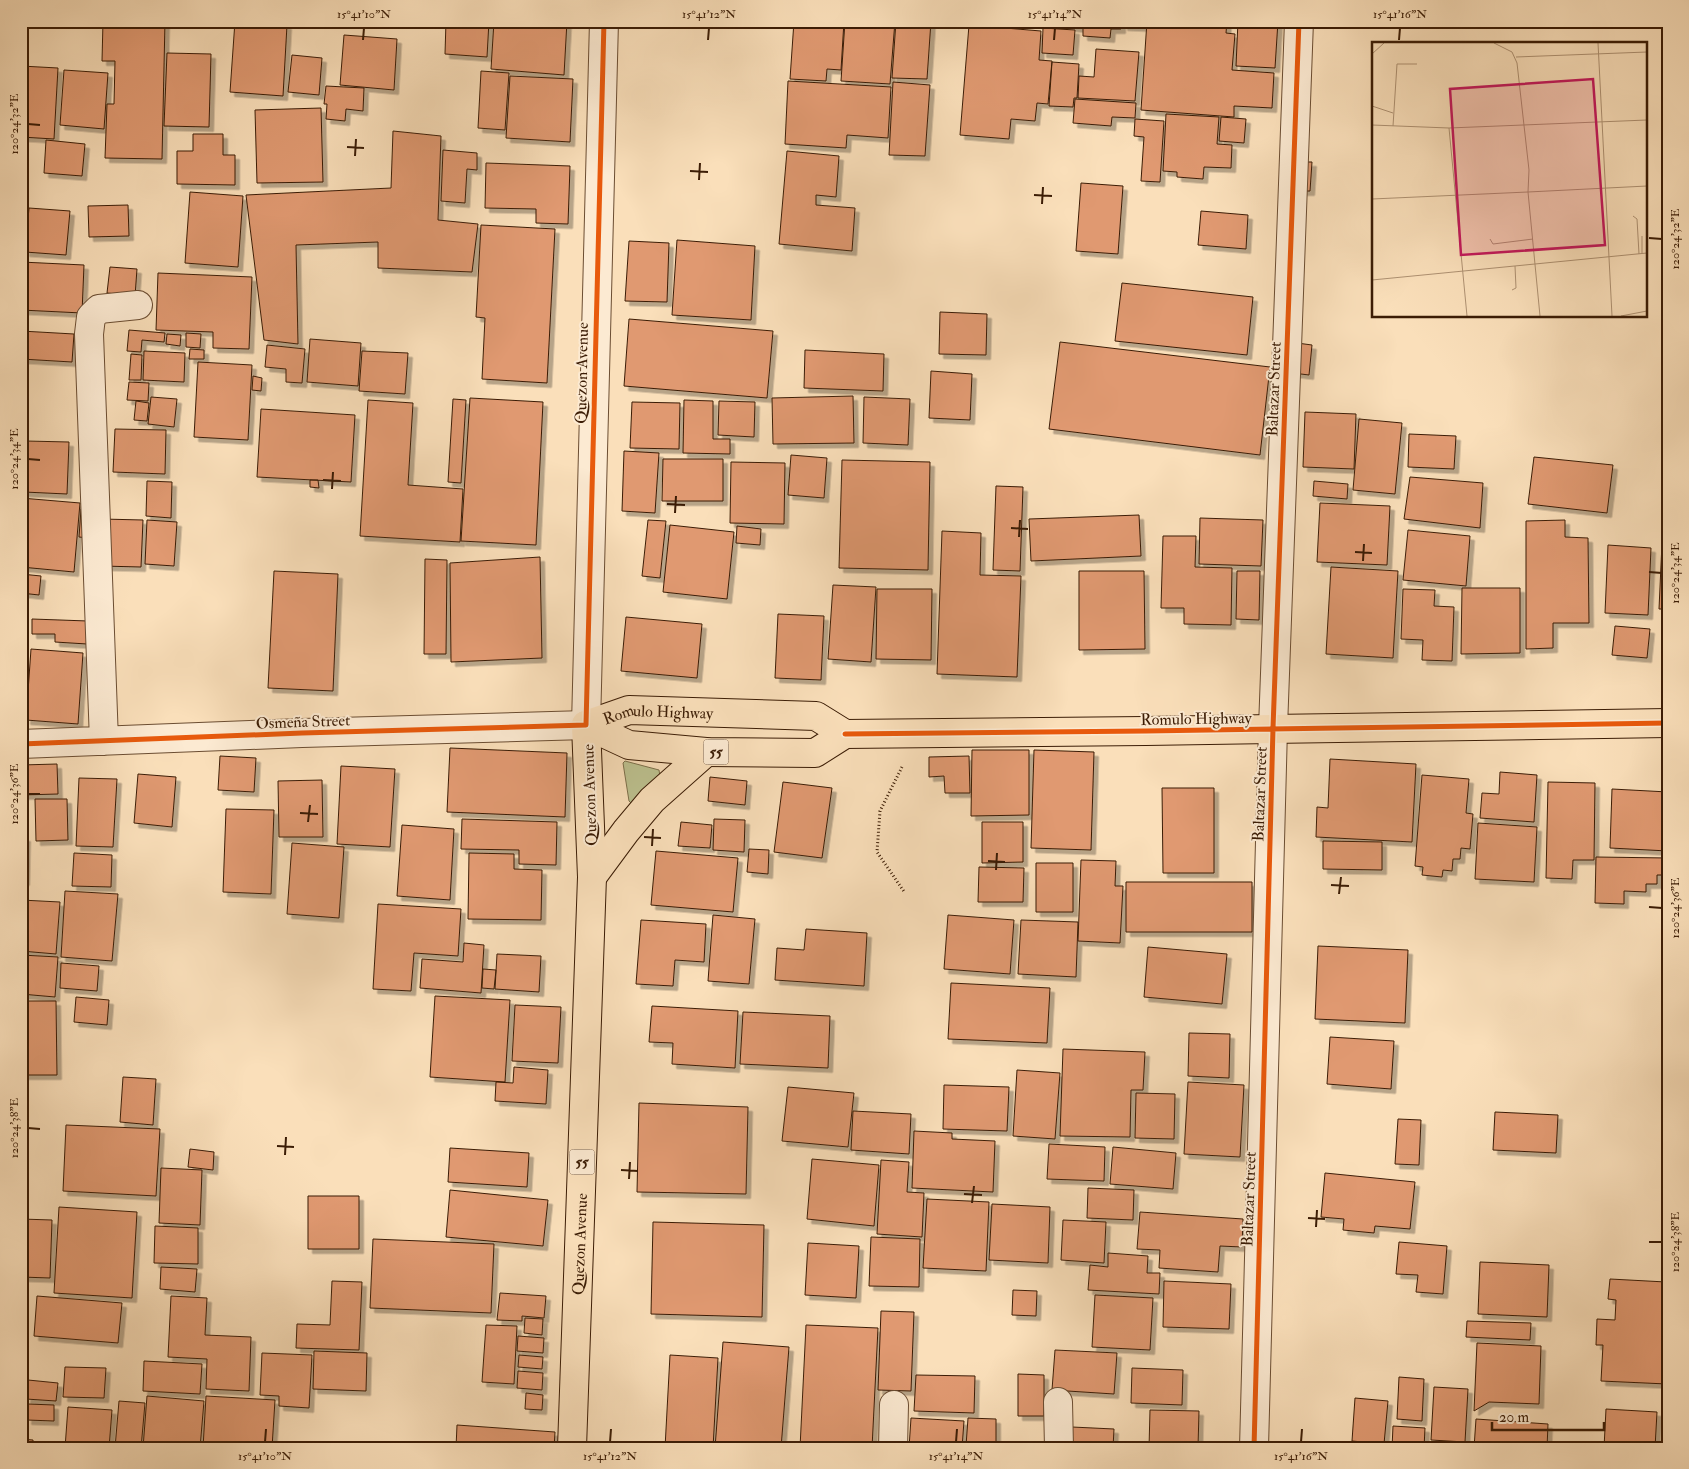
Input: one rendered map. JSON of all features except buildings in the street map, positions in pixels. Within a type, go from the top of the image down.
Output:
[{"type":"highway","name":"Romulo Highway","points":[[586,725],[629,710],[816,716],[845,734]]},
{"type":"highway","name":"Romulo Highway","points":[[586,725],[629,745],[706,752],[815,753],[845,734],[1136,732],[1273,728],[1668,723]]},
{"type":"highway","name":"Quezon Avenue","points":[[572,1448],[592,877],[586,725]]},
{"type":"highway","name":"55","points":[[592,877],[652,800],[706,752]]},
{"type":"street","name":"Quezon Avenue","points":[[586,725],[604,21]]},
{"type":"street","name":"Baltazar Street","points":[[1254,1448],[1273,728],[1299,21]]},
{"type":"street","points":[[104,741],[89,334],[91,317],[98,309],[138,305]]},
{"type":"street","name":"Osmeña Street","points":[[21,744],[302,733],[586,725]]},
{"type":"street","points":[[1058,1402],[1059,1448]]},
{"type":"street","points":[[893,1448],[894,1405]]},
{"type":"path","points":[[905,894],[877,852],[880,811],[902,766],[931,733]]},
{"type":"green space","points":[[625,761],[659,770],[660,776],[632,804],[629,801],[623,763]]},
{"type":"cycle path","points":[[21,744],[302,733],[586,725],[604,21]]},
{"type":"cycle path","points":[[1254,1448],[1273,728],[1299,21]]},
{"type":"cycle path","points":[[845,734],[1668,723]]}]
